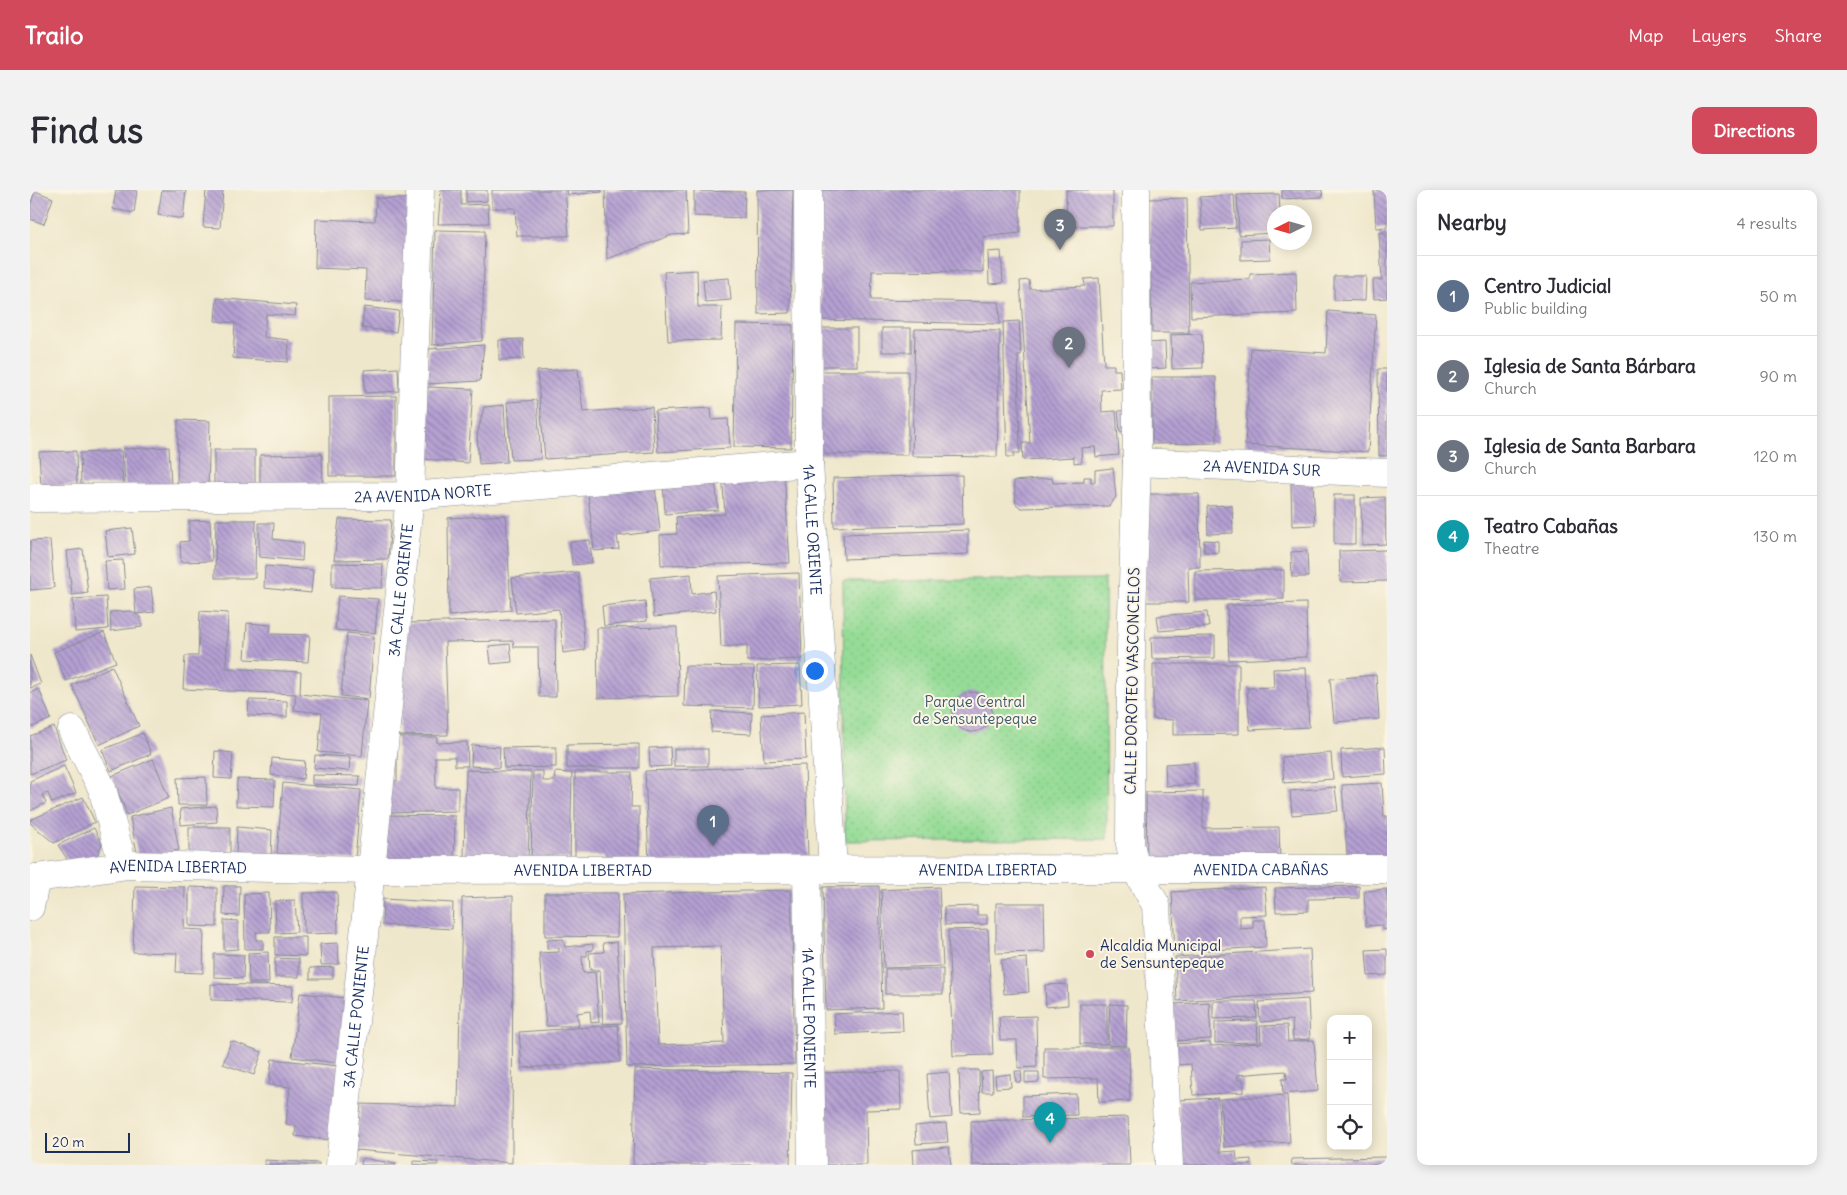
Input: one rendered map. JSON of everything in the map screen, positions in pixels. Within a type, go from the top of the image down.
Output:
[{"type":"street","name":"3A CALLE ORIENTE","points":[[371,870],[410,496],[420,190]]},
{"type":"street","name":"1A CALLE ORIENTE","points":[[808,190],[809,463],[820,869]]},
{"type":"street","name":"CALLE DOROTEO VASCONCELOS","points":[[1136,190],[1138,462],[1131,707],[1130,844],[1136,870],[1156,905],[1169,1165]]},
{"type":"street","name":"2A AVENIDA SUR","points":[[1138,462],[1387,473]]},
{"type":"street","name":"2A AVENIDA NORTE","points":[[34,498],[410,496],[809,463]]},
{"type":"street","points":[[72,730],[102,788],[123,865]]},
{"type":"street","name":"AVENIDA LIBERTAD","points":[[33,879],[123,865],[371,870],[1136,870]]},
{"type":"street","name":"1A CALLE PONIENTE","points":[[812,1165],[820,869]]},
{"type":"street","name":"AVENIDA CABAÑAS","points":[[1136,870],[1387,869]]},
{"type":"street","name":"3A CALLE PONIENTE","points":[[340,1165],[371,870]]},
{"type":"street","points":[[30,907],[33,879]]},
{"type":"green space","name":"Parque Central de Sensuntepeque","points":[[1105,579],[1107,839],[845,841],[843,581]]},
{"type":"building","points":[[116,190],[137,190],[134,213],[113,209]]},
{"type":"building","points":[[162,190],[186,190],[183,219],[158,215]]},
{"type":"building","points":[[206,190],[223,190],[220,228],[203,227]]},
{"type":"building","points":[[441,190],[461,190],[461,205],[488,204],[489,223],[438,224]]},
{"type":"building","points":[[466,190],[487,190],[487,201],[466,202]]},
{"type":"building","points":[[492,190],[565,190],[569,236],[517,236],[515,208],[492,208]]},
{"type":"building","points":[[567,190],[602,190],[602,192],[568,195]]},
{"type":"building","points":[[605,190],[686,190],[688,234],[672,235],[607,259]]},
{"type":"building","points":[[757,190],[793,190],[790,313],[758,314]]},
{"type":"building","points":[[820,190],[1020,190],[1020,233],[983,237],[983,272],[872,271],[871,300],[999,302],[1000,324],[820,320]]},
{"type":"building","points":[[1066,190],[1113,190],[1113,226],[1067,226]]},
{"type":"building","points":[[1282,190],[1322,190],[1323,197],[1282,199]]},
{"type":"building","points":[[1374,190],[1387,190],[1387,227],[1376,228]]},
{"type":"building","points":[[35,191],[53,198],[44,224],[30,219],[30,206]]},
{"type":"building","points":[[694,191],[745,192],[744,218],[694,216]]},
{"type":"building","points":[[1279,194],[1280,205],[1267,205],[1267,233],[1239,235],[1237,195]]},
{"type":"building","points":[[1234,195],[1236,228],[1202,230],[1200,197]]},
{"type":"building","points":[[376,198],[409,199],[406,302],[365,301],[366,270],[315,268],[316,219],[375,221]]},
{"type":"building","points":[[1187,198],[1189,333],[1152,333],[1149,199]]},
{"type":"building","points":[[435,230],[485,231],[482,341],[432,345]]},
{"type":"building","points":[[1387,232],[1387,298],[1374,299],[1373,280],[1382,280],[1379,233]]},
{"type":"building","points":[[1267,239],[1267,250],[1270,250],[1270,259],[1241,260],[1241,240]]},
{"type":"building","points":[[1001,251],[1003,283],[989,284],[988,252]]},
{"type":"building","points":[[697,270],[698,307],[722,307],[721,340],[668,341],[664,272]]},
{"type":"building","points":[[1296,272],[1297,313],[1191,317],[1190,282],[1250,279],[1250,274]]},
{"type":"building","points":[[1334,276],[1366,276],[1365,301],[1334,300]]},
{"type":"building","points":[[729,278],[731,300],[705,302],[703,280]]},
{"type":"building","points":[[1099,278],[1104,365],[1114,365],[1114,370],[1120,370],[1121,389],[1101,390],[1102,412],[1116,411],[1119,455],[1096,457],[1095,447],[1081,448],[1082,462],[1074,463],[1074,457],[1023,460],[1022,443],[1030,443],[1020,281],[1029,280],[1030,289],[1085,286],[1084,279]]},
{"type":"building","points":[[217,298],[296,305],[295,316],[266,314],[264,337],[289,340],[288,362],[233,358],[235,323],[215,321]]},
{"type":"building","points":[[364,307],[399,311],[396,332],[362,328]]},
{"type":"building","points":[[1328,311],[1376,315],[1368,452],[1245,445],[1251,348],[1326,353]]},
{"type":"building","points":[[1019,321],[1021,355],[1018,355],[1020,453],[1013,453],[1014,457],[1007,457],[1003,322]]},
{"type":"building","points":[[736,324],[793,325],[791,448],[734,447]]},
{"type":"building","points":[[821,328],[857,328],[857,366],[821,366]]},
{"type":"building","points":[[882,328],[911,328],[911,352],[882,352]]},
{"type":"building","points":[[915,329],[1000,331],[997,457],[912,456]]},
{"type":"building","points":[[1202,334],[1203,368],[1172,369],[1171,335]]},
{"type":"building","points":[[523,339],[524,359],[499,360],[499,340]]},
{"type":"building","points":[[1165,342],[1166,368],[1149,369],[1147,343]]},
{"type":"building","points":[[484,345],[480,381],[427,384],[429,349]]},
{"type":"building","points":[[398,368],[399,391],[365,393],[364,370]]},
{"type":"building","points":[[578,369],[583,412],[652,407],[654,452],[545,459],[537,371]]},
{"type":"building","points":[[1378,369],[1387,369],[1387,456],[1379,456]]},
{"type":"building","points":[[816,371],[908,371],[908,455],[816,454]]},
{"type":"building","points":[[1152,377],[1216,377],[1217,443],[1152,444]]},
{"type":"building","points":[[428,387],[473,389],[468,463],[423,459]]},
{"type":"building","points":[[396,396],[396,476],[329,476],[329,397]]},
{"type":"building","points":[[537,400],[541,459],[511,460],[507,402]]},
{"type":"building","points":[[504,405],[507,462],[479,464],[477,436],[484,407]]},
{"type":"building","points":[[711,408],[712,420],[728,419],[730,448],[658,452],[655,411]]},
{"type":"building","points":[[1130,410],[1131,431],[1120,432],[1118,411]]},
{"type":"building","points":[[178,420],[210,421],[208,489],[177,488]]},
{"type":"building","points":[[169,447],[171,485],[125,487],[123,449]]},
{"type":"building","points":[[214,450],[255,450],[255,487],[214,487]]},
{"type":"building","points":[[76,451],[77,486],[41,486],[39,452]]},
{"type":"building","points":[[121,451],[123,484],[81,486],[80,453]]},
{"type":"building","points":[[322,454],[323,488],[260,490],[260,455]]},
{"type":"building","points":[[1113,468],[1116,497],[1109,506],[1021,508],[1016,504],[1014,481],[1052,478],[1053,483],[1084,482],[1084,477],[1091,477],[1091,482],[1095,482],[1095,470]]},
{"type":"building","points":[[784,471],[790,563],[661,565],[660,535],[677,534],[676,517],[725,514],[722,474]]},
{"type":"building","points":[[962,475],[963,524],[834,527],[833,478]]},
{"type":"building","points":[[715,477],[718,510],[665,514],[663,481]]},
{"type":"building","points":[[1313,482],[1315,525],[1292,526],[1291,483]]},
{"type":"building","points":[[655,486],[660,531],[617,536],[619,549],[594,551],[588,494]]},
{"type":"building","points":[[1145,494],[1199,494],[1200,567],[1188,567],[1189,602],[1145,602]]},
{"type":"building","points":[[1334,495],[1355,495],[1355,544],[1334,544]]},
{"type":"building","points":[[1385,497],[1386,544],[1362,545],[1361,498]]},
{"type":"building","points":[[1232,505],[1233,533],[1208,534],[1207,506]]},
{"type":"building","points":[[506,515],[511,610],[449,616],[448,518]]},
{"type":"building","points":[[339,519],[391,520],[388,559],[334,560]]},
{"type":"building","points":[[210,520],[212,561],[181,562],[180,542],[189,541],[189,521]]},
{"type":"building","points":[[216,520],[256,520],[255,578],[215,578]]},
{"type":"building","points":[[259,523],[274,523],[273,539],[303,543],[302,561],[259,557]]},
{"type":"building","points":[[132,528],[135,554],[108,557],[105,531]]},
{"type":"building","points":[[968,530],[968,554],[844,559],[843,534]]},
{"type":"building","points":[[50,540],[54,588],[30,590],[30,541]]},
{"type":"building","points":[[590,540],[592,563],[572,565],[570,542]]},
{"type":"building","points":[[1204,540],[1218,541],[1218,553],[1204,552]]},
{"type":"building","points":[[83,549],[88,593],[72,595],[67,551]]},
{"type":"building","points":[[1387,550],[1387,581],[1340,582],[1339,551]]},
{"type":"building","points":[[1307,551],[1308,577],[1292,577],[1291,552]]},
{"type":"building","points":[[123,560],[125,589],[107,590],[105,561]]},
{"type":"building","points":[[332,563],[383,564],[382,588],[332,587]]},
{"type":"building","points":[[265,566],[313,570],[311,593],[264,588]]},
{"type":"building","points":[[1284,570],[1284,599],[1195,600],[1195,571]]},
{"type":"building","points":[[578,572],[585,650],[563,653],[559,609],[516,613],[512,578]]},
{"type":"building","points":[[799,573],[802,659],[747,661],[747,645],[721,647],[718,576]]},
{"type":"building","points":[[691,574],[692,594],[714,591],[716,611],[654,617],[650,578]]},
{"type":"building","points":[[151,587],[154,612],[136,614],[134,589]]},
{"type":"building","points":[[338,596],[378,599],[375,633],[335,630]]},
{"type":"building","points":[[106,597],[108,629],[75,632],[73,599]]},
{"type":"building","points":[[645,601],[647,621],[604,626],[602,606]]},
{"type":"building","points":[[1306,603],[1307,657],[1229,660],[1227,605]]},
{"type":"building","points":[[131,611],[140,617],[142,627],[111,631],[110,612]]},
{"type":"building","points":[[200,611],[228,613],[226,668],[301,672],[300,694],[367,701],[362,756],[318,752],[322,713],[294,710],[296,694],[183,689],[185,656],[198,656]]},
{"type":"building","points":[[1207,612],[1209,627],[1159,631],[1157,616]]},
{"type":"building","points":[[555,619],[556,697],[539,697],[538,647],[514,647],[513,641],[445,642],[448,735],[399,736],[407,623]]},
{"type":"building","points":[[247,623],[271,625],[270,634],[310,635],[308,662],[245,659]]},
{"type":"building","points":[[677,627],[678,696],[598,698],[597,628]]},
{"type":"building","points":[[104,632],[116,662],[66,681],[54,652]]},
{"type":"building","points":[[347,633],[374,636],[369,699],[341,696]]},
{"type":"building","points":[[1215,636],[1215,658],[1152,659],[1151,637]]},
{"type":"building","points":[[510,644],[512,662],[491,664],[489,646]]},
{"type":"building","points":[[30,655],[41,684],[30,688]]},
{"type":"building","points":[[1153,664],[1239,664],[1239,734],[1173,735],[1173,720],[1153,719]]},
{"type":"building","points":[[800,665],[802,704],[759,706],[757,666]]},
{"type":"building","points":[[112,666],[139,726],[99,745],[72,685]]},
{"type":"building","points":[[685,666],[754,667],[753,708],[684,706]]},
{"type":"building","points":[[1306,668],[1309,727],[1250,730],[1247,688],[1274,687],[1273,669]]},
{"type":"building","points":[[1376,675],[1379,719],[1334,722],[1330,679]]},
{"type":"building","points":[[39,689],[51,719],[30,728],[30,693]]},
{"type":"building","points":[[976,692],[983,695],[989,701],[992,712],[991,720],[983,729],[976,732],[968,732],[961,729],[953,720],[952,708],[955,701],[964,693]]},
{"type":"building","points":[[249,700],[287,701],[287,717],[248,716]]},
{"type":"building","points":[[712,711],[752,713],[751,734],[711,732]]},
{"type":"building","points":[[804,712],[806,759],[764,761],[761,715]]},
{"type":"building","points":[[54,727],[66,760],[30,774],[30,736]]},
{"type":"building","points":[[143,733],[151,754],[111,771],[102,750]]},
{"type":"building","points":[[397,737],[437,737],[437,743],[467,742],[468,766],[455,766],[455,757],[435,757],[436,788],[458,788],[458,811],[388,813],[387,781],[397,781]]},
{"type":"building","points":[[639,744],[639,768],[567,768],[567,745]]},
{"type":"building","points":[[472,745],[500,747],[499,768],[471,766]]},
{"type":"building","points":[[556,747],[556,767],[504,768],[503,748]]},
{"type":"building","points":[[670,747],[671,766],[650,767],[649,748]]},
{"type":"building","points":[[1385,747],[1386,774],[1342,777],[1341,750]]},
{"type":"building","points":[[674,749],[708,749],[708,766],[674,766]]},
{"type":"building","points":[[215,751],[233,753],[231,779],[214,778]]},
{"type":"building","points":[[1331,753],[1333,779],[1284,783],[1282,757]]},
{"type":"building","points":[[315,755],[350,757],[349,771],[314,768]]},
{"type":"building","points":[[272,758],[305,761],[303,779],[271,775]]},
{"type":"building","points":[[153,759],[169,798],[127,815],[112,776]]},
{"type":"building","points":[[1194,762],[1195,784],[1166,786],[1165,764]]},
{"type":"building","points":[[805,765],[808,857],[649,863],[645,771]]},
{"type":"building","points":[[64,766],[76,793],[52,803],[48,793],[42,795],[46,803],[30,811],[30,781]]},
{"type":"building","points":[[466,770],[531,772],[528,859],[464,857]]},
{"type":"building","points":[[533,771],[543,771],[543,781],[554,781],[555,772],[572,773],[570,859],[531,858]]},
{"type":"building","points":[[575,772],[632,772],[631,807],[639,807],[639,862],[605,862],[605,856],[575,856]]},
{"type":"building","points":[[312,775],[360,776],[359,786],[312,784]]},
{"type":"building","points":[[206,777],[207,805],[178,805],[177,778]]},
{"type":"building","points":[[237,779],[275,780],[274,807],[236,806]]},
{"type":"building","points":[[283,783],[361,790],[355,860],[277,853]]},
{"type":"building","points":[[1382,783],[1384,816],[1387,816],[1387,865],[1348,868],[1342,785]]},
{"type":"building","points":[[1335,787],[1338,811],[1292,815],[1290,791]]},
{"type":"building","points":[[1203,791],[1203,828],[1279,827],[1280,859],[1147,861],[1146,792]]},
{"type":"building","points":[[83,797],[95,822],[54,843],[30,823],[30,820]]},
{"type":"building","points":[[216,806],[217,822],[181,825],[180,809]]},
{"type":"building","points":[[171,808],[179,850],[138,858],[130,817]]},
{"type":"building","points":[[386,815],[455,816],[454,866],[385,864]]},
{"type":"building","points":[[189,827],[230,827],[230,854],[189,854]]},
{"type":"building","points":[[237,827],[272,830],[271,856],[236,853]]},
{"type":"building","points":[[94,828],[102,844],[95,860],[69,862],[58,845]]},
{"type":"building","points":[[135,886],[185,887],[184,929],[204,930],[203,973],[176,972],[177,953],[133,952]]},
{"type":"building","points":[[224,886],[240,886],[239,916],[223,915]]},
{"type":"building","points":[[879,886],[882,1008],[826,1010],[823,887]]},
{"type":"building","points":[[1359,886],[1359,898],[1308,899],[1308,911],[1276,912],[1275,888]]},
{"type":"building","points":[[189,887],[217,888],[217,927],[189,926]]},
{"type":"building","points":[[939,887],[943,966],[884,968],[881,890]]},
{"type":"building","points":[[1265,887],[1267,915],[1240,916],[1240,929],[1253,928],[1253,920],[1265,920],[1266,947],[1175,952],[1172,892]]},
{"type":"building","points":[[1387,889],[1387,929],[1382,930],[1382,925],[1366,926],[1364,891]]},
{"type":"building","points":[[791,890],[795,1064],[627,1067],[623,894]],"holes":[[[721,946],[724,1043],[658,1045],[654,948]]]},
{"type":"building","points":[[337,892],[338,933],[304,934],[303,893]]},
{"type":"building","points":[[269,893],[270,932],[256,932],[256,940],[263,940],[263,949],[245,949],[244,894]]},
{"type":"building","points":[[545,893],[618,893],[617,937],[545,936]]},
{"type":"building","points":[[513,896],[512,1163],[355,1150],[361,1104],[458,1107],[462,898]]},
{"type":"building","points":[[383,899],[453,903],[452,929],[382,925]]},
{"type":"building","points":[[295,900],[297,932],[276,933],[275,901]]},
{"type":"building","points":[[996,903],[1044,903],[1045,952],[996,953]]},
{"type":"building","points":[[977,906],[977,915],[987,915],[987,924],[945,925],[944,907]]},
{"type":"building","points":[[224,920],[238,921],[238,949],[224,950]]},
{"type":"building","points":[[988,929],[993,1055],[953,1056],[948,930]]},
{"type":"building","points":[[275,937],[306,937],[306,956],[275,955]]},
{"type":"building","points":[[563,939],[565,947],[593,944],[593,950],[587,951],[587,956],[582,956],[583,973],[595,972],[599,1022],[591,1023],[590,1011],[577,1013],[579,1026],[546,1026],[539,953],[559,952],[559,948],[547,949],[547,940]]},
{"type":"building","points":[[617,942],[622,1023],[603,1024],[600,970],[590,970],[589,953],[604,952],[603,943]]},
{"type":"building","points":[[338,943],[339,964],[321,965],[320,944]]},
{"type":"building","points":[[1310,949],[1312,993],[1177,1001],[1175,957]]},
{"type":"building","points":[[1387,949],[1387,975],[1368,976],[1366,950]]},
{"type":"building","points":[[268,952],[269,983],[249,983],[248,953]]},
{"type":"building","points":[[214,954],[244,955],[243,978],[214,977]]},
{"type":"building","points":[[275,958],[299,959],[299,977],[275,977]]},
{"type":"building","points":[[1027,958],[1029,992],[1004,994],[1001,960]]},
{"type":"building","points":[[333,967],[333,979],[310,979],[310,968]]},
{"type":"building","points":[[885,969],[943,969],[943,994],[885,994]]},
{"type":"building","points":[[211,984],[293,986],[292,1002],[211,1000]]},
{"type":"building","points":[[1067,984],[1068,1005],[1046,1007],[1045,985]]},
{"type":"building","points":[[300,993],[346,998],[338,1063],[292,1057]]},
{"type":"building","points":[[1308,999],[1310,1039],[1293,1040],[1292,1020],[1260,1022],[1259,1002]]},
{"type":"building","points":[[1213,1001],[1256,1001],[1257,1018],[1213,1019]]},
{"type":"building","points":[[1209,1002],[1211,1039],[1175,1041],[1173,1004]]},
{"type":"building","points":[[1080,1004],[1107,1004],[1107,1044],[1080,1044]]},
{"type":"building","points":[[1110,1004],[1127,1005],[1126,1046],[1108,1045]]},
{"type":"building","points":[[902,1011],[903,1031],[835,1034],[834,1014]]},
{"type":"building","points":[[1036,1016],[1037,1067],[1018,1068],[1017,1040],[1000,1040],[999,1017]]},
{"type":"building","points":[[1257,1021],[1258,1042],[1215,1043],[1215,1022]]},
{"type":"building","points":[[618,1025],[620,1062],[522,1068],[519,1032]]},
{"type":"building","points":[[1287,1025],[1288,1042],[1314,1040],[1318,1091],[1283,1094],[1282,1079],[1287,1079],[1286,1071],[1237,1075],[1238,1080],[1243,1080],[1244,1092],[1193,1095],[1191,1064],[1176,1065],[1174,1044],[1210,1042],[1211,1046],[1261,1043],[1260,1026]]},
{"type":"building","points":[[231,1041],[262,1052],[254,1075],[223,1064]]},
{"type":"building","points":[[1044,1047],[1129,1047],[1130,1101],[1099,1102],[1098,1078],[1044,1079]]},
{"type":"building","points":[[272,1059],[339,1066],[331,1140],[295,1136],[296,1126],[286,1124],[290,1087],[269,1085]]},
{"type":"building","points":[[635,1069],[792,1073],[790,1165],[633,1165]]},
{"type":"building","points":[[959,1070],[979,1070],[980,1112],[961,1113]]},
{"type":"building","points":[[900,1071],[901,1109],[866,1110],[867,1165],[822,1165],[819,1073]]},
{"type":"building","points":[[992,1071],[993,1092],[982,1092],[981,1072]]},
{"type":"building","points":[[1015,1071],[1021,1071],[1022,1082],[1016,1082]]},
{"type":"building","points":[[949,1072],[952,1117],[930,1119],[927,1074]]},
{"type":"building","points":[[1025,1072],[1039,1072],[1039,1082],[1025,1083]]},
{"type":"building","points":[[1010,1074],[1011,1087],[996,1088],[995,1076]]},
{"type":"building","points":[[1076,1094],[1077,1115],[1023,1117],[1023,1096]]},
{"type":"building","points":[[1287,1095],[1290,1142],[1224,1147],[1220,1099]]},
{"type":"building","points":[[1218,1098],[1220,1152],[1236,1151],[1237,1160],[1251,1159],[1251,1165],[1181,1165],[1178,1100]]},
{"type":"building","points":[[1128,1117],[1130,1165],[972,1165],[971,1121]]},
{"type":"building","points":[[946,1123],[948,1142],[916,1144],[915,1126]]},
{"type":"building","points":[[949,1147],[951,1165],[914,1165],[913,1150]]},
{"type":"building","points":[[1387,1157],[1387,1165],[1292,1165],[1291,1159]]},
{"type":"building","points":[[362,1158],[396,1164],[396,1165],[361,1165]]},
{"type":"building","points":[[265,1160],[319,1163],[319,1165],[265,1165]]},
{"type":"building","points":[[413,1161],[438,1162],[438,1165],[413,1165]]},
{"type":"place","name":"Iglesia de Santa Barbara","points":[[1060,250]]},
{"type":"place","name":"Iglesia de Santa Bárbara","points":[[1069,368]]},
{"type":"place","name":"Centro Judicial","points":[[713,846]]},
{"type":"place","name":"Alcaldia Municipal de Sensuntepeque","points":[[1090,954]]},
{"type":"place","name":"Teatro Cabañas","points":[[1050,1143]]}]
